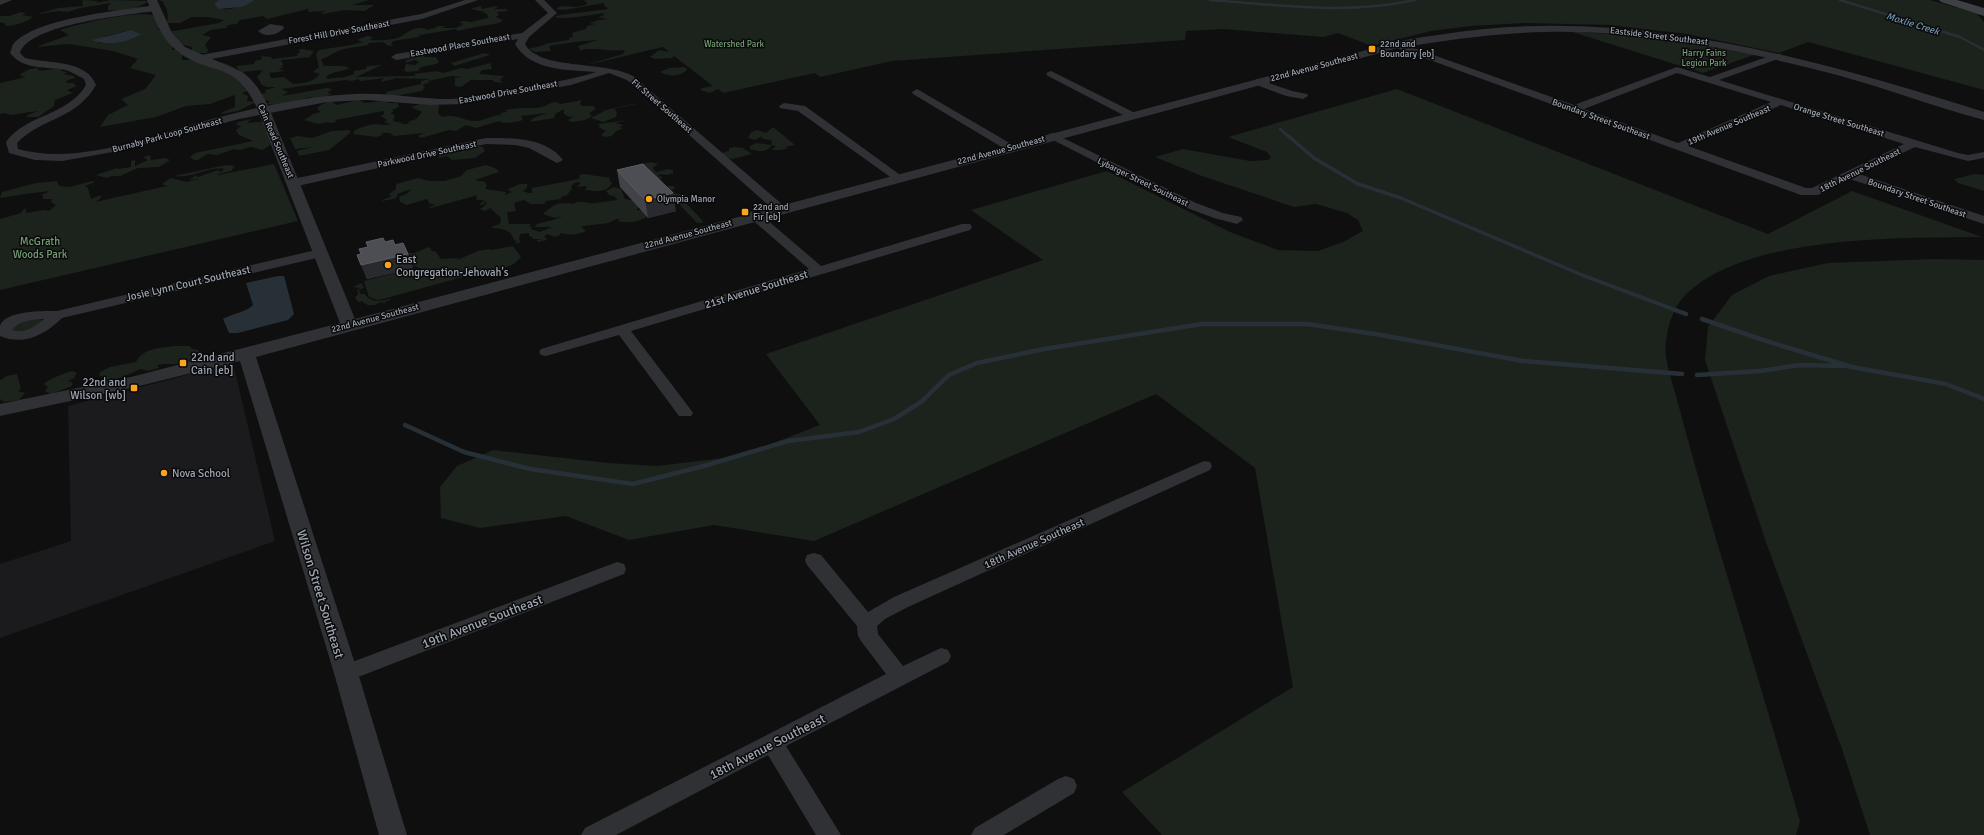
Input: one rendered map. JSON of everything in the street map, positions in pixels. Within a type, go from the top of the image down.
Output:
[{"type":"main road","points":[[1945,0],[1984,12]]},
{"type":"street","points":[[0,2],[8,0]]},
{"type":"street","name":"Forest Hill Drive Southeast","points":[[201,58],[422,16],[474,0]]},
{"type":"street","points":[[525,35],[553,13],[539,0]]},
{"type":"street","name":"Cain Road Southeast","points":[[154,4],[166,30],[173,41],[181,48],[244,78],[252,86],[350,325]]},
{"type":"street","name":"Burnaby Park Loop Southeast","points":[[154,4],[51,28],[29,36],[18,44],[15,53],[22,60],[36,64],[78,71],[88,77],[91,85],[84,96],[71,106],[20,133],[11,142],[13,151],[23,155],[42,158],[76,156],[132,145],[206,123],[263,112]]},
{"type":"street","name":"Eastside Street Southeast","points":[[1397,45],[1460,32],[1496,28],[1570,27],[1688,38],[1778,56],[1895,88],[1984,116]]},
{"type":"street","points":[[273,32],[280,43]]},
{"type":"street","name":"Eastwood Place Southeast","points":[[396,57],[525,35]]},
{"type":"street","name":"Fir Street Southeast","points":[[525,35],[521,40],[521,48],[527,54],[536,59],[556,64],[609,70],[627,76],[638,83],[779,208]]},
{"type":"street","name":"22nd Avenue Southeast","points":[[0,410],[91,392],[246,353],[779,208],[1397,45]]},
{"type":"street","name":"Boundary Street Southeast","points":[[1397,45],[1805,192]]},
{"type":"street","points":[[1710,80],[1778,56]]},
{"type":"street","name":"Eastwood Drive Southeast","points":[[263,112],[322,100],[356,97],[390,97],[442,102],[469,101],[588,78],[609,70]]},
{"type":"street","name":"Orange Street Southeast","points":[[1574,109],[1677,70],[1914,143],[1968,158],[1984,155]]},
{"type":"street","points":[[1050,74],[1131,116]]},
{"type":"street","points":[[1257,82],[1290,94],[1303,96]]},
{"type":"street","points":[[917,92],[1009,147]]},
{"type":"street","name":"19th Avenue Southeast","points":[[1677,147],[1780,102]]},
{"type":"street","points":[[784,106],[801,108],[897,177]]},
{"type":"street","name":"Lybarger Street Southeast","points":[[1053,136],[1198,209],[1219,217],[1237,220]]},
{"type":"street","name":"Parkwood Drive Southeast","points":[[293,183],[486,142],[515,141],[547,150],[557,160]]},
{"type":"street","name":"18th Avenue Southeast","points":[[1805,192],[1814,192],[1914,143]]},
{"type":"street","name":"Boundary Street Southeast","points":[[1849,175],[1984,220]]},
{"type":"street","points":[[754,215],[819,271]]},
{"type":"street","name":"21st Avenue Southeast","points":[[546,352],[966,227]]},
{"type":"street","name":"Josie Lynn Court Southeast","points":[[57,315],[320,253]]},
{"type":"street","points":[[622,329],[685,413]]},
{"type":"street","name":"Wilson Street Southeast","points":[[246,353],[346,672],[394,835]]},
{"type":"street","name":"18th Avenue Southeast","points":[[867,624],[878,614],[901,602],[1204,466]]},
{"type":"street","points":[[814,560],[867,624],[868,636],[901,678]]},
{"type":"street","name":"19th Avenue Southeast","points":[[346,672],[617,569]]},
{"type":"street","name":"18th Avenue Southeast","points":[[593,835],[773,744],[941,656]]},
{"type":"street","points":[[773,744],[829,835]]},
{"type":"street","points":[[983,835],[1066,786]]},
{"type":"shaded area","points":[[219,0],[254,1],[242,7],[218,9],[214,3]]},
{"type":"shaded area","points":[[131,30],[141,34],[130,40],[117,43],[104,43],[92,40]]},
{"type":"shaded area","points":[[284,276],[294,314],[288,320],[238,333],[229,333],[223,319],[246,310],[253,305],[246,283]]},
{"type":"shaded area","name":"Nova School","points":[[233,363],[275,541],[0,638],[0,564],[71,541],[68,406]]},
{"type":"green space","points":[[82,0],[98,1],[96,3],[110,0],[149,1],[134,8],[120,11],[108,10],[108,6],[111,3],[80,8],[68,12],[59,11],[38,14],[58,8],[83,6]]},
{"type":"green space","points":[[159,0],[219,0],[214,3],[217,7],[227,9],[245,5],[254,1],[253,0],[369,0],[352,5],[374,5],[365,11],[344,10],[323,14],[321,13],[326,11],[309,12],[308,9],[267,19],[263,16],[240,20],[237,24],[228,25],[226,28],[211,30],[202,35],[211,37],[205,45],[208,50],[207,53],[192,53],[192,47],[173,42],[172,50],[188,49],[182,56],[182,60],[212,60],[226,64],[239,71],[236,66],[254,64],[255,61],[262,59],[261,56],[271,57],[272,59],[297,56],[298,53],[301,53],[298,50],[303,49],[314,51],[310,57],[282,60],[281,61],[284,65],[281,66],[284,67],[279,69],[285,71],[269,73],[271,78],[284,77],[293,84],[311,81],[320,74],[313,72],[319,67],[316,54],[319,50],[363,42],[357,40],[367,36],[373,37],[370,40],[387,40],[399,37],[417,28],[428,30],[437,27],[436,26],[447,26],[441,28],[456,28],[464,24],[459,23],[462,21],[471,22],[488,18],[487,14],[483,13],[485,12],[470,9],[481,6],[482,9],[496,6],[498,7],[494,9],[506,9],[508,11],[497,12],[499,15],[496,17],[503,20],[499,23],[457,31],[456,29],[420,35],[419,37],[393,41],[391,44],[393,46],[389,46],[383,42],[369,43],[368,45],[339,51],[321,59],[324,66],[343,66],[350,68],[328,75],[326,77],[329,79],[339,77],[342,78],[354,74],[354,71],[366,69],[367,66],[382,65],[356,77],[416,76],[414,74],[437,71],[443,73],[490,63],[492,69],[482,70],[479,74],[504,76],[500,80],[503,83],[494,82],[493,80],[471,80],[461,87],[455,86],[455,78],[462,77],[452,76],[428,81],[429,83],[424,84],[423,86],[425,87],[422,91],[395,96],[387,95],[386,92],[421,84],[421,81],[430,79],[393,78],[394,79],[380,82],[384,78],[361,81],[358,79],[352,81],[345,80],[281,89],[288,92],[282,96],[327,88],[332,89],[328,93],[332,94],[321,98],[310,97],[288,103],[272,105],[267,104],[270,101],[262,100],[261,94],[266,93],[265,90],[276,87],[267,87],[262,85],[257,77],[263,70],[241,72],[251,90],[242,93],[248,96],[247,101],[256,102],[238,111],[221,114],[222,112],[235,107],[235,95],[210,104],[186,106],[156,117],[100,127],[108,115],[128,105],[121,99],[145,89],[156,75],[130,68],[138,59],[113,51],[69,44],[36,47],[69,35],[60,30],[110,18],[139,14],[151,15],[158,17],[167,26],[157,29],[168,32],[219,23],[224,20],[208,17],[192,17],[180,23],[167,23],[168,17],[166,7],[163,2]],"holes":[[[131,30],[140,34],[130,40],[99,43],[105,36]]]},
{"type":"green space","name":"Watershed Park","points":[[584,0],[1930,0],[1976,13],[1984,22],[1984,90],[1808,42],[1779,53],[1687,34],[1609,25],[1525,23],[1470,26],[1431,31],[1372,46],[1338,33],[1323,37],[1223,29],[1186,31],[1185,40],[892,61],[820,77],[815,73],[723,93],[718,89],[710,93],[700,90],[702,88],[713,86],[674,56],[672,58],[655,59],[650,57],[659,50],[669,52],[663,47],[591,64],[589,64],[623,54],[625,50],[580,50],[578,46],[598,40],[549,46],[551,51],[536,52],[528,49],[545,45],[544,44],[569,40],[569,38],[573,37],[572,33],[586,29],[587,26],[595,24],[589,23],[607,19],[598,17],[604,15],[603,13],[571,18],[554,17],[608,9],[604,3],[565,10],[556,9],[563,6],[577,7],[588,4]]},
{"type":"green space","points":[[21,12],[26,13],[22,15],[33,17],[12,25],[4,26],[6,24],[0,22],[0,16],[9,16]]},
{"type":"green space","name":"Harry Fains Legion Park","points":[[1569,31],[1669,39],[1756,54],[1703,73]]},
{"type":"green space","points":[[485,53],[490,55],[454,66],[451,63]]},
{"type":"green space","points":[[424,54],[426,55],[424,57],[436,57],[439,62],[421,67],[418,71],[407,72],[404,70],[406,64],[415,65],[419,62],[415,60],[405,63],[406,60],[411,59],[410,57]]},
{"type":"green space","points":[[685,67],[687,70],[677,75],[667,75],[660,72],[669,68]]},
{"type":"green space","points":[[38,68],[38,70],[62,69],[61,71],[68,72],[63,74],[74,76],[75,78],[68,80],[66,83],[73,83],[77,86],[67,90],[73,93],[55,100],[54,106],[38,117],[26,117],[38,111],[11,115],[4,113],[0,114],[0,83],[26,77],[21,76],[20,74],[30,69]]},
{"type":"green space","points":[[1397,89],[1768,234],[1852,191],[1982,237],[1866,240],[1822,244],[1780,251],[1740,262],[1707,278],[1681,300],[1671,319],[1666,342],[1666,357],[1669,370],[1714,532],[1800,821],[1796,835],[1162,835],[1122,792],[1293,687],[1255,468],[1156,394],[814,541],[714,525],[629,540],[566,516],[480,528],[441,518],[440,487],[457,466],[493,450],[608,463],[657,466],[740,456],[820,425],[766,354],[1043,260],[971,210],[1107,171],[1230,232],[1278,250],[1318,251],[1343,242],[1363,231],[1358,220],[1347,213],[1316,204],[1294,207],[1202,176],[1155,157],[1183,149],[1250,161],[1268,160],[1271,157],[1267,152],[1228,137]]},
{"type":"green space","points":[[358,100],[365,103],[391,100],[387,103],[398,103],[399,107],[392,110],[394,111],[390,114],[395,116],[393,121],[402,124],[409,124],[408,122],[416,119],[422,112],[411,107],[420,104],[439,105],[438,113],[442,117],[452,116],[471,121],[501,115],[501,113],[507,112],[506,110],[516,108],[539,108],[555,102],[561,104],[582,100],[580,103],[581,106],[594,106],[596,109],[589,113],[592,116],[580,121],[571,122],[568,120],[574,116],[569,117],[564,114],[564,109],[555,114],[554,118],[530,122],[533,118],[547,113],[521,116],[523,120],[517,122],[507,123],[499,121],[476,128],[466,125],[456,131],[449,130],[421,138],[418,136],[424,133],[394,136],[390,133],[381,133],[383,135],[376,137],[353,134],[355,130],[367,126],[375,124],[391,124],[384,122],[387,120],[381,116],[384,114],[384,111],[335,120],[336,122],[330,123],[318,124],[304,120],[313,114],[321,112],[317,109],[318,107],[328,101],[333,102],[336,105]]},
{"type":"green space","points":[[636,104],[614,109],[617,112],[616,117],[603,122],[591,118],[606,110]]},
{"type":"green space","points":[[251,119],[247,123],[271,121],[277,139],[269,143],[272,144],[262,150],[251,147],[240,150],[234,149],[217,155],[207,154],[198,160],[194,160],[190,157],[195,153],[253,141],[239,135],[236,130],[241,126],[236,125],[238,122]]},
{"type":"green space","points":[[627,120],[615,123],[624,125],[619,127],[623,128],[615,132],[612,136],[605,137],[601,135],[606,131],[598,127],[600,126],[598,124]]},
{"type":"green space","points":[[773,127],[795,145],[785,147],[789,148],[781,150],[772,150],[776,146],[772,145],[765,151],[750,149],[750,146],[756,143],[771,145],[772,141],[761,138],[762,136],[755,140],[748,138],[751,132],[757,130],[766,133]]},
{"type":"green space","points":[[350,130],[350,133],[329,150],[299,156],[297,151],[313,147],[295,149],[290,138],[298,136],[312,138],[332,131]]},
{"type":"green space","points":[[473,145],[483,147],[485,151],[475,158],[452,160],[447,156],[439,158],[439,155],[457,148]]},
{"type":"green space","points":[[729,148],[743,148],[752,154],[732,159],[723,157],[722,153],[729,151]]},
{"type":"green space","points":[[150,155],[151,160],[166,158],[170,160],[159,167],[138,168],[120,176],[112,176],[107,178],[96,175],[117,168],[131,167],[131,161],[135,160],[135,166],[148,160],[143,157]]},
{"type":"green space","points":[[651,162],[658,164],[653,168],[656,172],[668,169],[673,170],[673,173],[667,175],[660,174],[658,176],[663,177],[660,179],[666,186],[674,186],[675,188],[672,190],[676,194],[685,194],[687,196],[683,200],[703,221],[702,223],[697,223],[679,204],[634,168],[640,164]]},
{"type":"green space","name":"McGrath Woods Park","points":[[274,164],[298,221],[0,290],[0,219],[21,213],[24,209],[26,209],[26,213],[43,210],[49,211],[56,205],[51,202],[52,199],[43,199],[43,196],[41,195],[50,191],[0,198],[2,192],[36,183],[57,181],[59,186],[70,187],[92,181],[95,182],[85,186],[88,188],[91,199],[101,195],[100,199],[95,202],[167,186],[162,184],[171,178],[187,182],[199,179],[189,180],[195,176],[198,177],[218,170],[221,172],[224,169],[213,169],[187,176],[174,176],[226,165],[235,166],[231,171],[218,175]]},
{"type":"green space","points":[[486,165],[495,168],[499,172],[475,180],[485,182],[487,186],[485,189],[506,192],[505,195],[512,192],[508,189],[520,184],[527,184],[527,188],[523,191],[532,193],[532,188],[579,179],[580,175],[584,174],[610,178],[609,180],[612,183],[607,189],[597,191],[585,190],[587,186],[577,187],[581,183],[576,182],[571,186],[572,189],[567,195],[561,197],[561,199],[546,201],[544,204],[531,204],[524,200],[514,203],[516,211],[507,212],[509,224],[531,224],[529,227],[532,227],[531,229],[540,232],[552,227],[535,227],[537,224],[562,216],[555,218],[543,214],[553,206],[560,203],[595,203],[618,200],[614,196],[609,195],[606,191],[614,187],[621,189],[625,199],[637,201],[639,205],[637,210],[643,211],[650,215],[634,222],[622,222],[618,221],[620,219],[617,219],[608,223],[584,226],[581,227],[586,231],[576,234],[570,235],[560,233],[560,235],[555,237],[548,234],[544,236],[547,240],[538,242],[537,240],[543,239],[533,239],[529,236],[529,233],[520,234],[519,240],[521,242],[515,244],[517,241],[514,240],[510,233],[491,227],[500,224],[501,218],[490,208],[485,211],[480,209],[487,204],[485,201],[483,202],[486,204],[479,205],[484,200],[477,200],[476,197],[478,195],[431,208],[428,208],[435,205],[429,203],[427,199],[407,205],[400,202],[399,197],[408,193],[411,189],[397,194],[398,196],[394,199],[380,201],[392,196],[388,195],[396,189],[396,184],[418,178],[429,181],[445,181],[461,176],[467,170]]},
{"type":"green space","points":[[1975,174],[1984,175],[1984,191],[1958,183],[1954,179]]},
{"type":"green space","points":[[513,246],[521,257],[514,264],[494,272],[492,269],[383,299],[377,300],[369,297],[364,281],[410,269],[424,270],[414,266],[406,253],[414,253],[429,247],[431,249],[430,250],[436,252],[441,259],[458,258],[457,260],[478,251]]},
{"type":"green space","points":[[1935,259],[1984,260],[1984,835],[1870,835],[1842,749],[1767,545],[1705,360],[1708,327],[1732,295],[1769,276],[1828,263]]},
{"type":"green space","points":[[362,283],[363,287],[365,287],[359,290],[360,294],[365,294],[373,300],[391,300],[386,301],[384,304],[382,302],[374,305],[367,305],[363,303],[363,301],[358,302],[355,298],[358,294],[357,290],[360,288],[353,287]]},
{"type":"green space","points":[[39,319],[43,321],[33,328],[22,332],[13,331],[12,328],[23,321]]},
{"type":"green space","points":[[175,346],[190,346],[192,349],[198,350],[199,354],[195,358],[185,363],[157,365],[159,368],[148,371],[141,369],[108,383],[103,380],[105,377],[99,376],[100,372],[110,367],[136,362],[144,353],[153,349]]},
{"type":"green space","points":[[72,371],[77,373],[74,378],[68,381],[72,382],[72,386],[51,394],[45,391],[48,387],[44,384],[57,376]]},
{"type":"green space","points":[[17,374],[21,389],[18,391],[25,393],[19,400],[4,402],[0,399],[0,380],[7,376]]},
{"type":"building","points":[[643,164],[673,193],[645,200],[617,170]]},
{"type":"building","points":[[383,238],[385,242],[393,240],[395,245],[403,243],[408,254],[361,265],[357,255],[361,254],[359,249],[368,247],[366,242]]},
{"type":"waterway","name":"Moxlie Creek","points":[[1210,0],[1312,8],[1364,7],[1389,5],[1415,0]]},
{"type":"waterway","name":"Moxlie Creek","points":[[1840,0],[1960,37],[1984,50]]},
{"type":"waterway","points":[[1280,129],[1288,136]]},
{"type":"waterway","points":[[1287,135],[1314,158],[1358,184],[1401,198],[1582,275],[1678,311]]},
{"type":"waterway","points":[[1675,310],[1686,314]]},
{"type":"waterway","points":[[1702,319],[1763,340],[1852,367],[1946,384],[1984,399]]},
{"type":"waterway","points":[[405,425],[464,452],[530,469],[633,484],[704,466],[788,441],[859,432],[894,419],[921,402],[949,375],[977,363],[1044,349],[1202,324],[1307,324],[1381,335],[1523,361],[1682,374]]},
{"type":"waterway","points":[[1697,375],[1760,371],[1800,365],[1845,366]]},
{"type":"place","name":"22nd and Boundary [eb]","points":[[1372,49]]},
{"type":"place","name":"Olympia Manor","points":[[649,199]]},
{"type":"place","name":"22nd and Fir [eb]","points":[[745,212]]},
{"type":"place","name":"East Congregation-Jehovah's","points":[[388,265]]},
{"type":"place","name":"22nd and Cain [eb]","points":[[183,363]]},
{"type":"place","name":"22nd and Wilson [wb]","points":[[134,388]]},
{"type":"place","name":"Nova School","points":[[164,473]]}]
